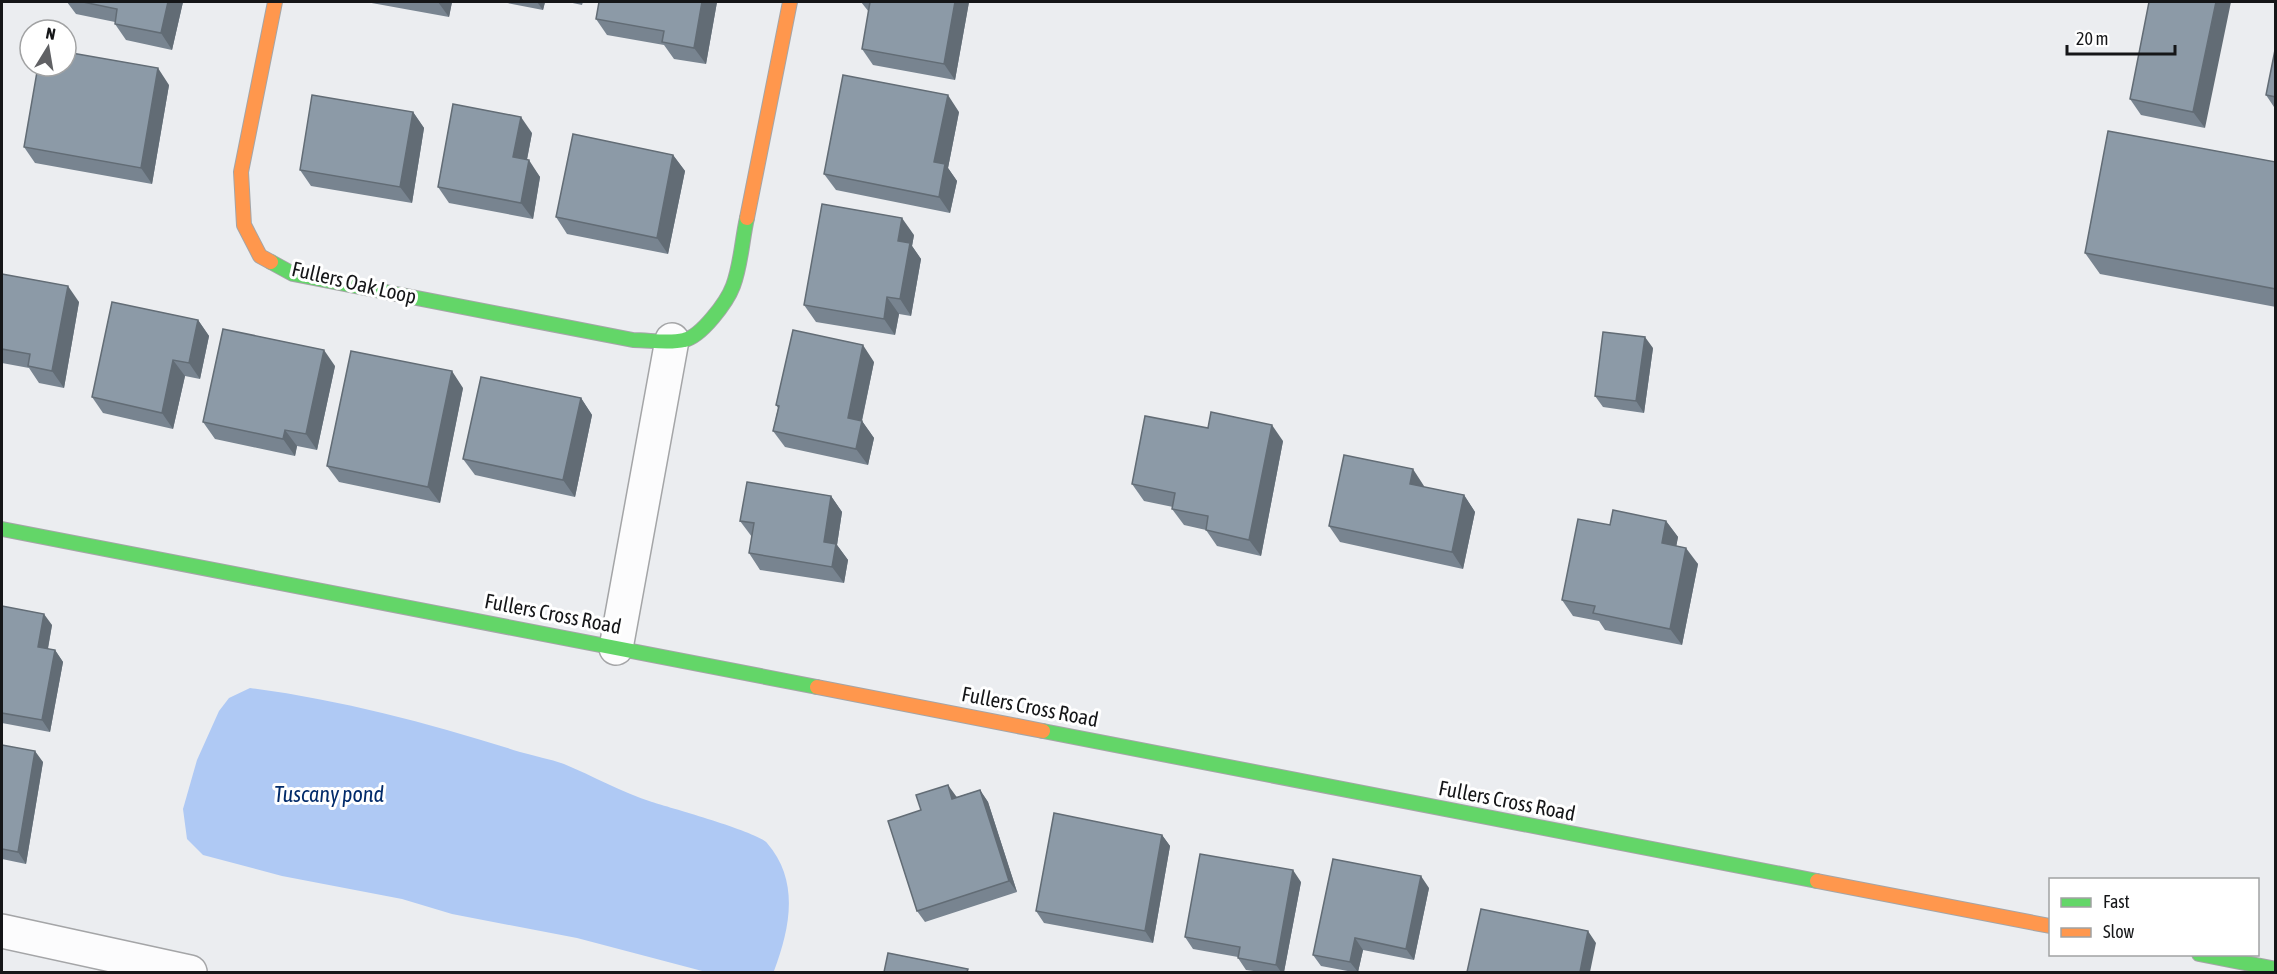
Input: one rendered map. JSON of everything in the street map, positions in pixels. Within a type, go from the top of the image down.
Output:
[{"type":"street","name":"Fullers Oak Loop","points":[[275,2],[241,172],[244,225],[260,256],[293,274],[633,340],[688,340],[712,320],[733,287],[790,2]]},
{"type":"street","points":[[616,648],[672,340]]},
{"type":"street","name":"Fullers Cross Road","points":[[2,529],[1451,812],[2049,926]]},
{"type":"street","points":[[2,931],[190,972]]},
{"type":"street","points":[[2209,956],[2276,969]]},
{"type":"water","name":"Tuscany pond","points":[[250,688],[319,699],[386,714],[564,764],[641,798],[760,838],[767,843],[777,858],[788,889],[788,922],[774,971],[706,972],[577,938],[452,914],[402,899],[282,876],[203,855],[187,839],[183,809],[197,760],[219,711],[229,698]]},
{"type":"building","points":[[83,2],[168,2],[161,33],[115,24],[117,9]]},
{"type":"building","points":[[599,2],[702,2],[694,48],[662,42],[664,31],[596,19]]},
{"type":"building","points":[[870,2],[955,2],[944,64],[862,49]]},
{"type":"building","points":[[2149,2],[2216,2],[2193,112],[2130,99]]},
{"type":"building","points":[[2276,45],[2276,97],[2266,95]]},
{"type":"building","points":[[78,54],[158,68],[141,168],[24,147],[36,78],[78,78]]},
{"type":"building","points":[[843,75],[948,95],[934,162],[945,164],[939,197],[824,174]]},
{"type":"building","points":[[312,95],[413,112],[400,187],[300,170]]},
{"type":"building","points":[[453,104],[521,117],[513,157],[529,160],[521,203],[438,187]]},
{"type":"building","points":[[2108,131],[2276,162],[2276,289],[2085,253]]},
{"type":"building","points":[[573,134],[673,155],[657,238],[556,217]]},
{"type":"building","points":[[822,204],[902,218],[898,241],[910,243],[900,299],[887,297],[884,319],[804,305]]},
{"type":"building","points":[[2,274],[68,286],[52,371],[28,366],[30,354],[2,349]]},
{"type":"building","points":[[112,302],[198,320],[189,363],[173,360],[162,413],[92,397]]},
{"type":"building","points":[[223,329],[324,350],[306,434],[285,430],[283,439],[203,422]]},
{"type":"building","points":[[793,330],[863,345],[848,418],[862,421],[856,449],[773,431],[779,406],[776,405]]},
{"type":"building","points":[[1603,332],[1645,337],[1636,401],[1595,396]]},
{"type":"building","points":[[351,351],[452,371],[428,487],[327,466]]},
{"type":"building","points":[[481,377],[581,398],[563,480],[463,459]]},
{"type":"building","points":[[1211,412],[1272,425],[1249,540],[1206,530],[1208,516],[1172,509],[1175,493],[1132,484],[1145,416],[1208,428]]},
{"type":"building","points":[[1344,455],[1413,469],[1410,484],[1464,495],[1452,552],[1329,526]]},
{"type":"building","points":[[747,482],[831,496],[824,542],[836,544],[832,567],[749,553],[754,523],[740,521]]},
{"type":"building","points":[[1613,510],[1666,521],[1662,543],[1686,548],[1670,629],[1593,613],[1595,606],[1562,600],[1578,519],[1610,525]]},
{"type":"building","points":[[2,606],[44,614],[38,647],[55,650],[42,720],[2,713]]},
{"type":"building","points":[[2,745],[35,751],[18,852],[2,849]]},
{"type":"building","points":[[948,785],[952,799],[980,790],[1009,881],[917,911],[888,821],[921,810],[916,795]]},
{"type":"building","points":[[1054,813],[1162,835],[1145,931],[1036,911]]},
{"type":"building","points":[[1200,854],[1293,870],[1276,965],[1238,958],[1240,947],[1185,937]]},
{"type":"building","points":[[1333,859],[1421,876],[1406,949],[1355,938],[1350,962],[1313,955]]},
{"type":"building","points":[[1481,909],[1588,931],[1580,972],[1467,972]]},
{"type":"building","points":[[888,953],[968,969],[967,972],[884,972]]},
{"type":"traffic: fast","points":[[271,262],[293,274],[633,340],[678,341],[698,333],[730,293],[738,270],[747,218]]},
{"type":"traffic: fast","points":[[2,529],[817,687]]},
{"type":"traffic: fast","points":[[1043,731],[1817,881]]},
{"type":"traffic: fast","points":[[2209,956],[2276,969]]},
{"type":"traffic: slow","points":[[271,262],[260,256],[244,225],[241,172],[275,2]]},
{"type":"traffic: slow","points":[[747,218],[790,2]]},
{"type":"traffic: slow","points":[[817,687],[1043,731]]},
{"type":"traffic: slow","points":[[1817,881],[2049,926]]}]
